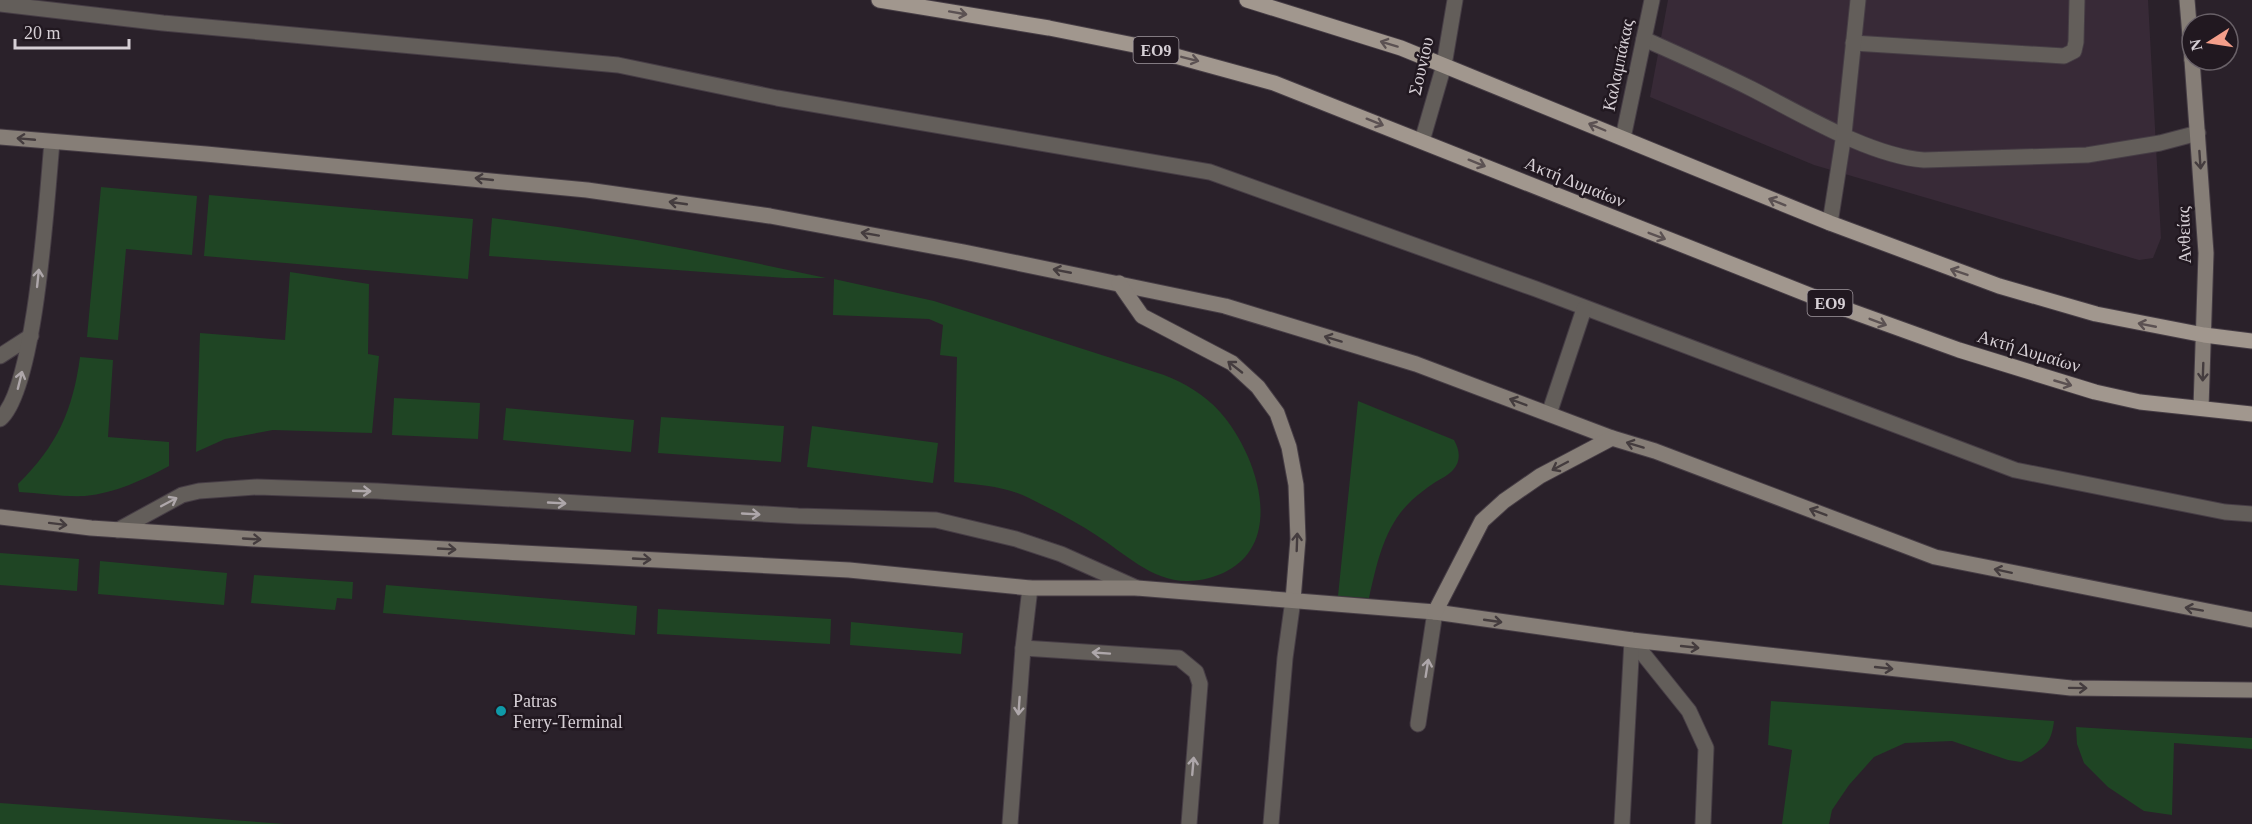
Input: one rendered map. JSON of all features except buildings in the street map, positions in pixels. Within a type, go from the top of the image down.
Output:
[{"type":"main road","name":"Ακτή Δυμαίων","points":[[879,0],[1049,28],[1139,46],[1274,83],[1836,306],[1959,350],[2095,392],[2140,402],[2252,414]]},
{"type":"main road","points":[[1247,0],[1401,48],[1830,223],[1999,286],[2096,314],[2204,336],[2252,341]]},
{"type":"main road","name":"Ανθείας","points":[[2193,72],[2206,253],[2202,408]]},
{"type":"main road","points":[[0,137],[587,190],[770,216],[1119,283],[1225,306],[1416,364],[1935,557],[2252,620]]},
{"type":"main road","points":[[1119,283],[1142,316],[1232,363],[1258,387],[1277,413],[1288,447],[1296,485],[1298,539],[1293,600]]},
{"type":"main road","points":[[1435,612],[1482,521],[1504,501],[1540,476],[1612,438]]},
{"type":"main road","points":[[0,517],[118,530],[849,570],[1030,588],[1137,588],[1435,612],[1632,640],[2071,688],[2252,690]]},
{"type":"street","name":"Σουνίου","points":[[1422,141],[1444,65],[1455,0]]},
{"type":"street","name":"Καλαμπάκας","points":[[1623,138],[1652,0]]},
{"type":"street","points":[[1830,223],[1844,134],[1858,0]]},
{"type":"street","points":[[1854,43],[2064,56],[2074,51],[2077,0]]},
{"type":"street","points":[[0,4],[163,23],[618,65],[777,98],[1210,172],[1536,289],[2015,470],[2225,512],[2252,514]]},
{"type":"street","points":[[1644,39],[1844,134],[1894,155],[1924,160],[2087,155],[2160,143],[2198,133]]},
{"type":"street","points":[[0,419],[6,415],[16,396],[31,336],[52,142]]},
{"type":"street","points":[[1549,414],[1584,309]]},
{"type":"street","points":[[0,356],[31,336]]},
{"type":"street","points":[[118,530],[182,495],[199,491],[257,487],[377,491],[798,516],[936,520],[1016,539],[1061,554],[1137,588]]},
{"type":"street","points":[[1010,824],[1023,648],[1030,588]]},
{"type":"street","points":[[1271,824],[1285,658],[1293,600]]},
{"type":"street","points":[[1418,724],[1435,612]]},
{"type":"street","points":[[1622,824],[1632,640]]},
{"type":"street","points":[[1632,640],[1689,711],[1706,748],[1703,824]]},
{"type":"street","points":[[1023,648],[1179,658],[1196,672],[1200,684],[1189,824]]},
{"type":"shaded area","points":[[1668,0],[2148,0],[2161,238],[2153,258],[2139,260],[1814,165],[1650,97]]},
{"type":"green space","points":[[101,187],[197,196],[192,255],[126,249],[118,340],[87,337]]},
{"type":"green space","points":[[209,195],[473,219],[468,279],[204,256]]},
{"type":"green space","points":[[492,218],[660,244],[826,278],[785,278],[489,256]]},
{"type":"green space","points":[[290,272],[369,284],[368,354],[379,356],[372,433],[273,430],[225,439],[196,452],[200,333],[285,340]]},
{"type":"green space","points":[[834,279],[934,301],[1164,375],[1194,390],[1220,412],[1233,429],[1253,471],[1259,494],[1260,517],[1256,538],[1245,557],[1227,571],[1213,577],[1193,581],[1163,577],[1139,565],[1080,525],[1029,498],[1002,488],[954,482],[957,357],[940,355],[943,325],[929,319],[833,315]]},
{"type":"green space","points":[[80,357],[113,360],[108,437],[169,442],[169,466],[128,485],[85,496],[19,492],[18,484],[43,456],[61,426],[73,394]]},
{"type":"green space","points":[[394,398],[480,403],[478,439],[392,435]]},
{"type":"green space","points":[[1358,401],[1454,440],[1459,455],[1458,462],[1451,472],[1412,500],[1395,521],[1383,546],[1369,598],[1338,596]]},
{"type":"green space","points":[[506,408],[634,420],[631,452],[503,440]]},
{"type":"green space","points":[[661,417],[784,426],[781,462],[658,453]]},
{"type":"green space","points":[[812,426],[938,443],[933,483],[807,467]]},
{"type":"green space","points":[[0,553],[79,559],[77,591],[0,585]]},
{"type":"green space","points":[[100,561],[227,573],[224,605],[98,594]]},
{"type":"green space","points":[[254,575],[353,582],[352,599],[337,598],[335,610],[251,603]]},
{"type":"green space","points":[[386,585],[637,606],[635,635],[383,613]]},
{"type":"green space","points":[[658,609],[831,619],[830,644],[657,634]]},
{"type":"green space","points":[[851,622],[963,633],[961,654],[850,645]]},
{"type":"green space","points":[[1771,701],[2054,721],[2048,742],[2035,754],[2021,762],[2008,760],[1952,741],[1905,743],[1874,757],[1849,785],[1832,810],[1829,824],[1782,824],[1792,750],[1768,745]]},
{"type":"green space","points":[[2076,727],[2252,738],[2252,749],[2174,743],[2172,815],[2144,811],[2108,787],[2084,763],[2077,744]]},
{"type":"green space","points":[[0,803],[285,824],[0,824]]},
{"type":"place","name":"Patras Ferry-Terminal","points":[[501,711]]}]
